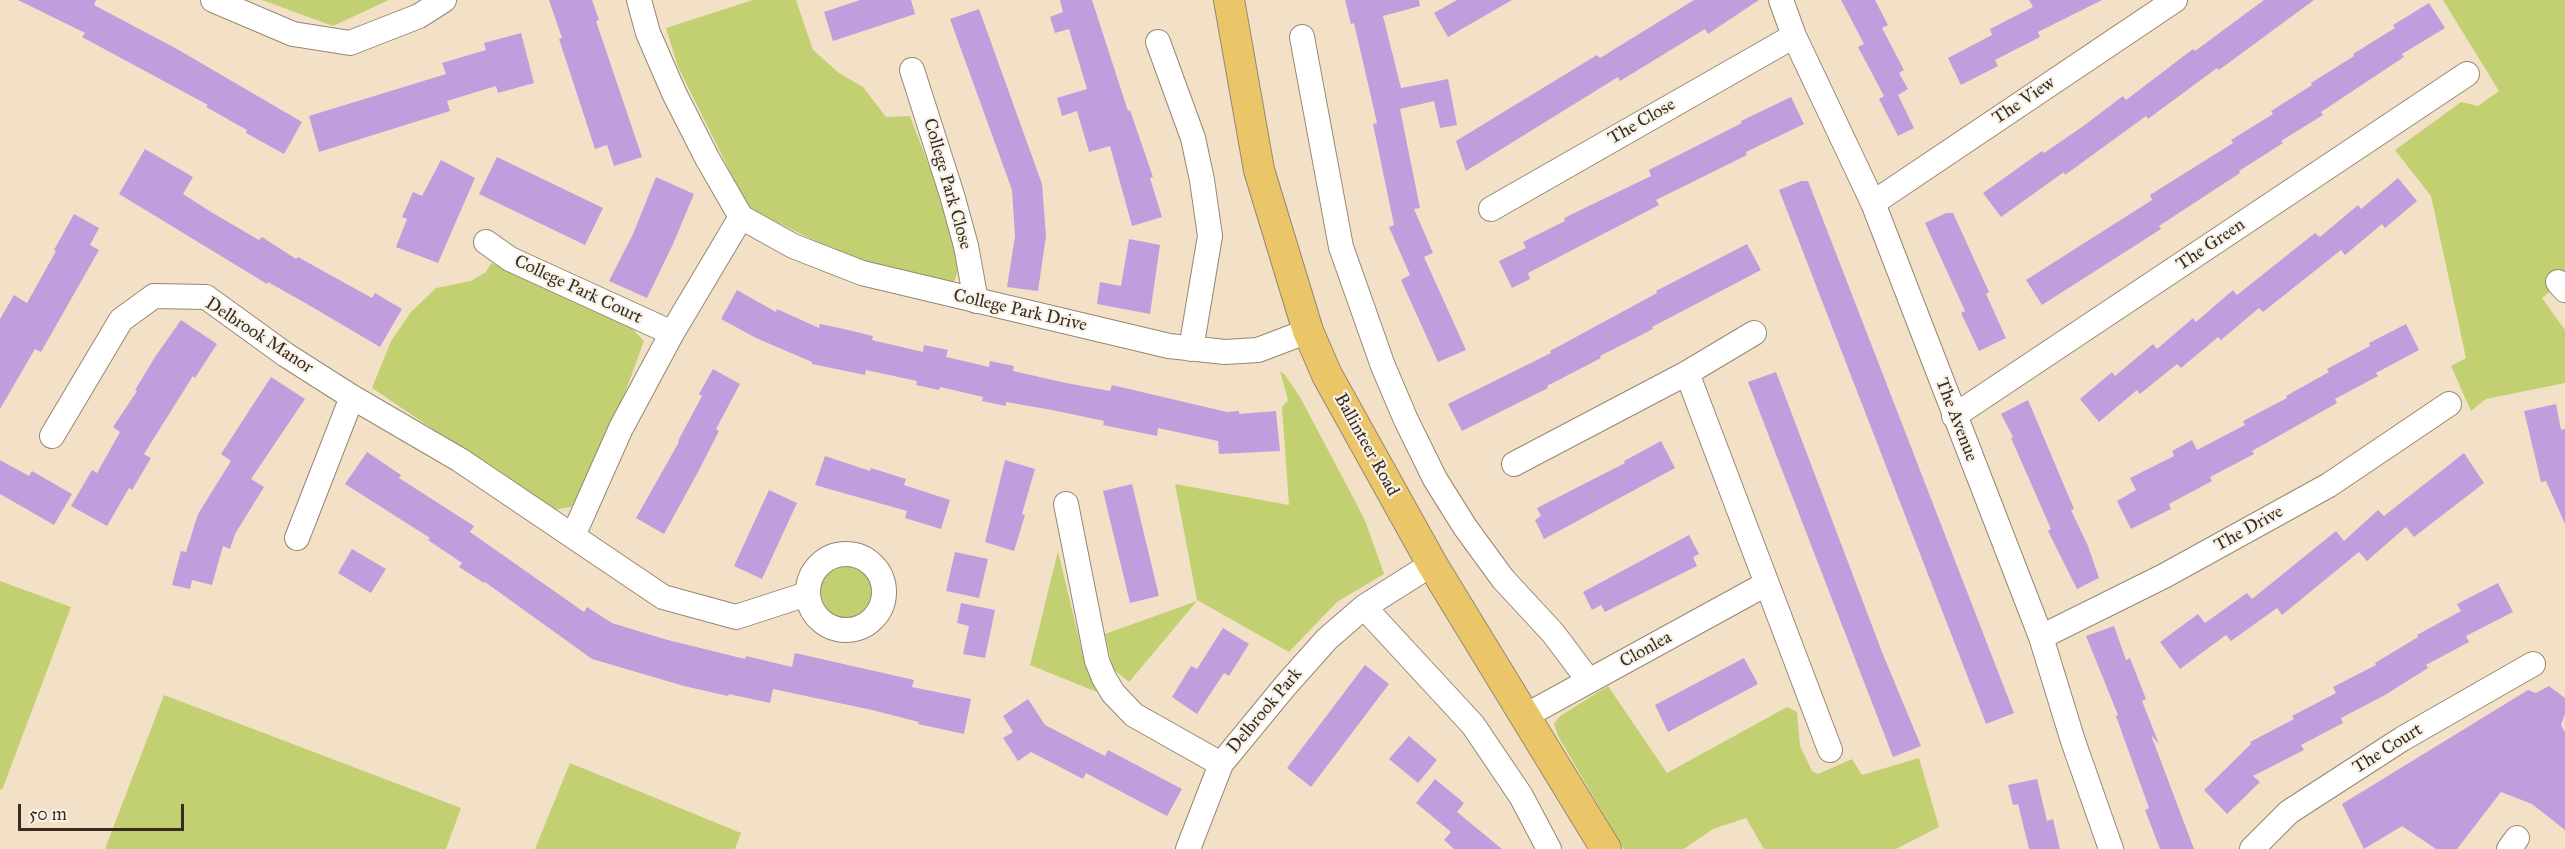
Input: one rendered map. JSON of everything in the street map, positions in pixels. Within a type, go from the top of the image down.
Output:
[{"type":"main road","name":"Ballinteer Road","points":[[1229,0],[1259,170],[1308,331],[1327,375],[1432,564],[1606,849]]},
{"type":"street","points":[[213,0],[293,34],[350,43],[419,16],[444,0]]},
{"type":"street","points":[[573,536],[621,428],[672,333],[741,217],[674,93],[648,33],[639,0]]},
{"type":"street","name":"The Avenue","points":[[1781,0],[1794,36],[1873,203],[2041,637],[2073,741],[2111,849]]},
{"type":"street","name":"The View","points":[[1873,203],[2175,0]]},
{"type":"street","name":"The Close","points":[[1491,209],[1794,36]]},
{"type":"street","points":[[1302,37],[1341,247],[1383,366],[1406,420],[1435,479],[1466,527],[1503,579],[1553,633],[1588,681]]},
{"type":"street","points":[[1158,42],[1192,138],[1202,180],[1210,236],[1191,349]]},
{"type":"street","name":"College Park Close","points":[[912,69],[952,195],[966,246],[976,301]]},
{"type":"street","name":"The Green","points":[[1954,416],[2467,74]]},
{"type":"street","name":"College Park Drive","points":[[741,217],[793,246],[862,273],[976,301],[1059,318],[1114,334],[1191,349],[1224,352],[1258,350],[1308,331]]},
{"type":"street","name":"College Park Court","points":[[486,242],[510,259],[672,333]]},
{"type":"street","name":"Delbrook Manor","points":[[52,436],[121,320],[154,296],[206,297],[286,355],[352,397],[460,460],[663,597],[736,617],[807,594]]},
{"type":"street","points":[[1514,464],[1687,373],[1754,333]]},
{"type":"street","points":[[1687,373],[1830,750]]},
{"type":"street","points":[[297,538],[352,397]]},
{"type":"street","name":"The Drive","points":[[2041,637],[2164,576],[2329,485],[2449,404]]},
{"type":"street","name":"Delbrook Park","points":[[1066,504],[1097,661],[1104,678],[1113,693],[1134,715],[1221,764],[1327,639],[1364,607],[1432,564]]},
{"type":"street","name":"Clonlea","points":[[1525,716],[1766,584]]},
{"type":"street","points":[[1364,607],[1473,725],[1521,796],[1550,849]]},
{"type":"street","name":"The Court","points":[[2253,849],[2289,812],[2402,739],[2533,664]]},
{"type":"street","points":[[1188,849],[1221,764]]},
{"type":"green space","points":[[262,0],[389,0],[333,26]]},
{"type":"green space","points":[[753,0],[796,0],[813,50],[839,73],[863,87],[886,117],[910,116],[942,200],[959,267],[955,280],[945,286],[844,255],[748,208],[678,67],[666,28]]},
{"type":"green space","points":[[2443,0],[2565,0],[2565,279],[2542,298],[2565,330],[2565,383],[2486,399],[2471,411],[2451,366],[2466,358],[2431,196],[2395,150],[2461,102],[2478,106],[2499,91]]},
{"type":"green space","points":[[491,263],[621,317],[644,341],[622,401],[582,493],[571,507],[553,510],[372,388],[391,341],[411,312],[436,288],[471,281],[486,272]]},
{"type":"green space","points":[[1280,371],[1300,397],[1355,501],[1366,523],[1384,574],[1337,602],[1289,652],[1197,600],[1175,484],[1289,505],[1282,407],[1288,400]]},
{"type":"green space","points":[[1058,551],[1083,656],[1097,692],[1030,665]]},
{"type":"green space","points":[[839,561],[851,561],[867,570],[874,580],[876,592],[874,604],[867,614],[851,623],[839,623],[828,618],[819,609],[814,598],[814,586],[819,575],[828,566]]},
{"type":"green space","points":[[0,581],[71,607],[2,790],[0,789]]},
{"type":"green space","points":[[1197,601],[1129,682],[1113,669],[1105,634]]},
{"type":"green space","points":[[1608,686],[1667,773],[1787,707],[1797,712],[1800,746],[1812,771],[1818,774],[1852,759],[1862,775],[1919,758],[1939,827],[1896,849],[1764,849],[1746,818],[1713,829],[1684,849],[1624,849],[1558,736],[1554,724],[1560,716]]},
{"type":"green space","points":[[164,695],[461,808],[446,849],[105,849]]},
{"type":"green space","points":[[570,763],[741,833],[735,849],[535,849]]},
{"type":"building","points":[[18,0],[96,0],[94,5],[177,49],[302,122],[284,154],[246,133],[247,130],[206,107],[208,105],[82,37],[85,33]]},
{"type":"building","points":[[549,0],[592,0],[599,20],[596,21],[642,157],[614,166],[607,145],[595,149],[559,39],[562,38]]},
{"type":"building","points":[[860,0],[911,0],[915,14],[833,41],[824,12]]},
{"type":"building","points":[[1060,0],[1092,0],[1128,111],[1130,110],[1153,177],[1150,178],[1162,217],[1132,226],[1110,146],[1089,152],[1077,111],[1062,116],[1057,98],[1087,89],[1069,29],[1055,33],[1050,17],[1063,12]]},
{"type":"building","points":[[1345,0],[1419,0],[1420,6],[1383,16],[1401,88],[1448,79],[1457,125],[1440,128],[1434,101],[1400,109],[1420,208],[1414,209],[1433,253],[1424,257],[1466,350],[1438,362],[1401,280],[1410,275],[1389,227],[1394,225],[1373,124],[1377,123],[1354,23],[1351,24]]},
{"type":"building","points":[[1457,0],[1512,0],[1448,37],[1434,13]]},
{"type":"building","points":[[1694,0],[1759,0],[1708,34],[1705,29],[1620,81],[1618,77],[1466,171],[1456,141],[1597,55],[1600,58]]},
{"type":"building","points":[[1841,0],[1875,0],[1888,25],[1882,28],[1904,70],[1899,73],[1908,89],[1898,95],[1914,128],[1898,136],[1879,99],[1884,96],[1858,47],[1864,44]]},
{"type":"building","points":[[2029,0],[2102,0],[2038,32],[2040,37],[1995,60],[1998,66],[1961,85],[1948,58],[1992,35],[1990,29],[2033,7]]},
{"type":"building","points":[[2264,0],[2314,0],[2219,70],[2217,68],[2148,119],[2146,116],[2065,175],[2064,172],[2001,217],[1983,193],[2042,151],[2044,153],[2082,127],[2123,96],[2126,100],[2193,49],[2195,51]]},
{"type":"building","points":[[2429,3],[2445,28],[2402,54],[2404,57],[2321,112],[2323,115],[2281,141],[2283,143],[2159,226],[2161,229],[2042,305],[2026,280],[2152,200],[2150,195],[2233,143],[2231,140],[2273,114],[2271,111],[2395,28],[2393,25]]},
{"type":"building","points":[[979,9],[1042,184],[1046,236],[1038,291],[1007,287],[1015,236],[1012,190],[950,19]]},
{"type":"building","points":[[521,33],[534,83],[498,93],[496,86],[447,101],[450,111],[319,152],[309,116],[446,74],[442,63],[486,50],[484,43]]},
{"type":"building","points":[[1791,97],[1804,124],[1656,200],[1659,205],[1528,273],[1530,279],[1512,288],[1499,261],[1526,248],[1523,242],[1565,221],[1564,218],[1651,176],[1649,170]]},
{"type":"building","points":[[145,149],[193,177],[183,194],[211,212],[259,240],[262,237],[296,259],[298,257],[372,298],[375,293],[402,309],[380,347],[268,282],[267,284],[119,194]]},
{"type":"building","points":[[497,157],[603,208],[585,245],[479,194]]},
{"type":"building","points":[[441,160],[475,178],[438,263],[396,247],[407,219],[402,217],[413,192],[422,196]]},
{"type":"building","points":[[656,177],[694,194],[647,298],[609,281],[633,234]]},
{"type":"building","points":[[2398,178],[2417,201],[2385,228],[2382,224],[2345,255],[2341,250],[2263,312],[2259,308],[2221,340],[2218,337],[2181,368],[2177,364],[2140,394],[2137,390],[2099,422],[2080,399],[2112,372],[2115,376],[2153,344],[2157,349],[2193,318],[2196,322],[2233,290],[2237,295],[2315,233],[2320,237],[2358,205],[2361,209]]},
{"type":"building","points":[[1801,181],[1808,181],[2014,713],[1986,724],[1779,190]]},
{"type":"building","points":[[1946,213],[1953,213],[1989,292],[1986,294],[2006,338],[1979,351],[1961,313],[1965,311],[1925,223]]},
{"type":"building","points":[[74,214],[99,228],[90,245],[99,250],[41,352],[35,349],[0,409],[0,319],[14,295],[27,303]]},
{"type":"building","points":[[1129,239],[1160,245],[1150,314],[1097,304],[1100,282],[1121,286]]},
{"type":"building","points":[[1747,244],[1761,270],[1652,327],[1653,329],[1547,386],[1548,388],[1462,431],[1448,404],[1551,353],[1550,351],[1657,293],[1656,291]]},
{"type":"building","points":[[737,290],[776,312],[777,309],[819,328],[820,324],[844,329],[873,336],[872,340],[923,352],[924,345],[948,350],[946,357],[989,367],[990,361],[1014,366],[1013,371],[1066,383],[1110,391],[1112,385],[1227,412],[1239,411],[1239,414],[1276,411],[1280,451],[1219,454],[1218,441],[1158,428],[1157,436],[1103,425],[1104,421],[1052,410],[1006,402],[1006,406],[982,401],[983,397],[940,387],[939,390],[916,385],[917,381],[866,370],[865,375],[812,364],[721,319]]},
{"type":"building","points":[[181,320],[217,344],[195,378],[193,376],[144,454],[151,458],[132,490],[129,488],[107,526],[71,506],[92,470],[97,473],[120,432],[113,427],[137,391],[135,390],[155,357]]},
{"type":"building","points":[[2406,324],[2419,350],[2335,399],[2337,403],[2252,451],[2254,454],[2210,477],[2212,481],[2169,504],[2171,509],[2131,529],[2117,501],[2136,490],[2130,478],[2174,456],[2172,451],[2192,440],[2197,450],[2245,425],[2243,421],[2287,398],[2286,396],[2329,372],[2327,369],[2370,346],[2369,343]]},
{"type":"building","points":[[713,369],[740,384],[716,429],[719,431],[664,534],[636,518],[679,442],[702,396],[699,394]]},
{"type":"building","points":[[1776,372],[1882,652],[1921,746],[1893,757],[1748,382]]},
{"type":"building","points":[[271,377],[305,399],[251,479],[264,487],[235,534],[230,549],[223,546],[212,585],[192,580],[190,589],[172,585],[181,551],[186,552],[198,514],[231,461],[221,454]]},
{"type":"building","points":[[2028,400],[2074,509],[2071,510],[2088,546],[2099,578],[2077,589],[2048,531],[2051,529],[2011,438],[2013,437],[2001,414]]},
{"type":"building","points":[[2556,404],[2561,430],[2565,429],[2565,524],[2546,481],[2541,482],[2524,411]]},
{"type":"building","points":[[1661,441],[1675,468],[1544,539],[1535,520],[1541,516],[1537,508],[1625,463],[1624,461]]},
{"type":"building","points":[[367,452],[401,475],[399,478],[474,526],[470,532],[584,612],[587,607],[612,623],[664,639],[745,659],[746,656],[792,667],[795,653],[914,680],[912,687],[971,699],[964,734],[918,724],[919,722],[872,710],[773,689],[770,703],[729,694],[728,696],[684,686],[592,659],[485,582],[459,567],[462,563],[428,540],[430,538],[345,484]]},
{"type":"building","points":[[2464,453],[2484,483],[2414,537],[2406,527],[2367,561],[2359,552],[2282,615],[2277,608],[2231,641],[2226,635],[2180,669],[2160,642],[2198,614],[2205,623],[2247,593],[2252,599],[2336,531],[2344,541],[2378,510],[2384,516]]},
{"type":"building","points":[[825,456],[870,471],[871,468],[906,479],[904,485],[950,500],[941,529],[905,518],[907,511],[815,485]]},
{"type":"building","points":[[0,460],[29,476],[32,471],[72,494],[54,525],[0,494]]},
{"type":"building","points":[[1005,460],[1035,469],[1014,551],[985,542]]},
{"type":"building","points":[[1132,484],[1159,596],[1130,603],[1103,491]]},
{"type":"building","points":[[769,490],[797,503],[762,579],[734,566]]},
{"type":"building","points":[[1689,535],[1699,554],[1693,557],[1697,566],[1605,612],[1601,605],[1592,610],[1583,592]]},
{"type":"building","points":[[352,549],[386,569],[371,593],[338,573]]},
{"type":"building","points":[[955,552],[988,559],[979,598],[946,591]]},
{"type":"building","points":[[2498,583],[2513,612],[2466,636],[2469,642],[2426,665],[2428,668],[2385,695],[2341,718],[2343,723],[2301,745],[2304,750],[2253,776],[2260,782],[2227,814],[2204,790],[2251,744],[2250,742],[2336,693],[2333,687],[2376,665],[2375,663],[2418,637],[2417,635],[2461,611],[2457,604]]},
{"type":"building","points":[[961,603],[995,610],[985,658],[963,654],[969,626],[957,623]]},
{"type":"building","points":[[2114,626],[2126,660],[2130,658],[2146,699],[2142,701],[2159,744],[2151,735],[2194,849],[2160,849],[2145,810],[2149,808],[2116,716],[2118,715],[2086,636]]},
{"type":"building","points":[[1223,628],[1249,644],[1229,676],[1224,673],[1197,714],[1172,697],[1191,666],[1197,669]]},
{"type":"building","points":[[1744,658],[1758,684],[1668,732],[1655,705]]},
{"type":"building","points":[[1365,665],[1389,684],[1311,787],[1287,768]]},
{"type":"building","points":[[2549,686],[2565,698],[2565,714],[2561,725],[2565,732],[2565,830],[2532,804],[2501,792],[2457,849],[2436,849],[2402,826],[2364,849],[2342,804],[2528,690],[2536,693]]},
{"type":"building","points":[[1028,699],[1045,725],[1105,756],[1108,750],[1182,789],[1167,816],[1086,773],[1083,779],[1031,752],[1018,761],[1003,738],[1013,732],[1003,716]]},
{"type":"building","points":[[1409,736],[1437,760],[1418,783],[1389,759]]},
{"type":"building","points":[[1435,779],[1464,803],[1457,812],[1502,849],[1454,849],[1444,840],[1451,832],[1416,803]]},
{"type":"building","points":[[2037,779],[2047,821],[2053,819],[2060,849],[2029,849],[2018,804],[2013,805],[2008,785]]}]
